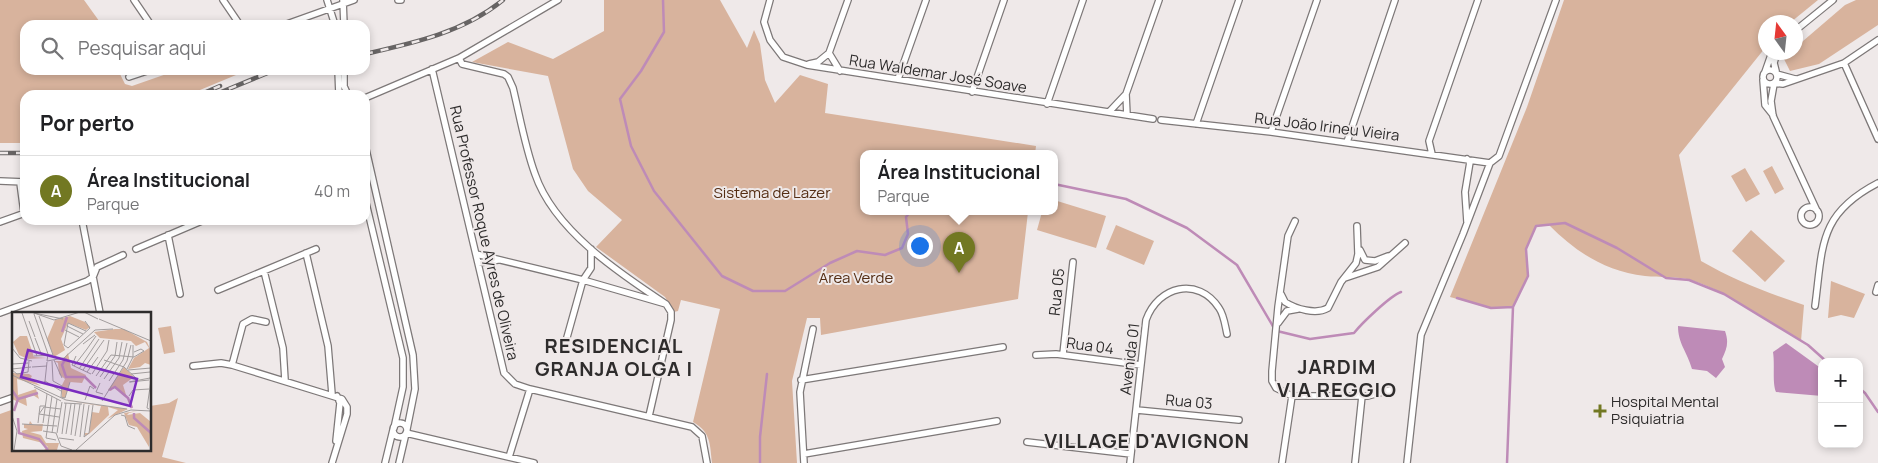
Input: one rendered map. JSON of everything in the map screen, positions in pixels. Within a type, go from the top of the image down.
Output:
[{"type":"street","points":[[134,0],[148,20]]},
{"type":"street","points":[[223,0],[237,20]]},
{"type":"street","points":[[327,0],[333,20]]},
{"type":"street","points":[[296,20],[344,1],[354,0]]},
{"type":"street","points":[[370,96],[460,58],[558,0]]},
{"type":"street","name":"Rua Waldemar José Soave","points":[[770,0],[764,22],[770,40],[783,57],[807,65],[1046,104],[1153,119]]},
{"type":"street","points":[[807,65],[818,62],[829,53],[848,0]]},
{"type":"street","points":[[898,80],[926,0]]},
{"type":"street","points":[[972,92],[1004,0]]},
{"type":"street","points":[[1046,104],[1083,0]]},
{"type":"street","points":[[1127,115],[1126,94],[1159,0]]},
{"type":"street","points":[[1196,124],[1239,0]]},
{"type":"street","points":[[1271,132],[1317,0]]},
{"type":"street","points":[[1346,142],[1395,0]]},
{"type":"street","points":[[1432,154],[1429,141],[1478,0]]},
{"type":"street","points":[[1407,463],[1421,335],[1467,225],[1490,163],[1499,156],[1556,0]]},
{"type":"street","points":[[1822,8],[1825,0]]},
{"type":"street","points":[[1803,24],[1833,0]]},
{"type":"street","points":[[344,1],[344,20]]},
{"type":"street","points":[[1763,80],[1768,84],[1783,84],[1802,78],[1844,63],[1878,40]]},
{"type":"street","points":[[829,53],[831,60],[840,71]]},
{"type":"street","points":[[460,58],[462,64],[508,76],[513,88],[535,175],[562,220],[591,249],[629,280],[666,304],[671,312],[671,320],[649,416]]},
{"type":"street","points":[[1769,60],[1763,80],[1766,105],[1773,116],[1817,211],[1819,217],[1817,222],[1808,225],[1803,222],[1801,216],[1803,210],[1809,208],[1817,211]]},
{"type":"street","points":[[1773,116],[1771,100],[1774,83],[1778,80],[1775,60]]},
{"type":"street","points":[[1844,63],[1875,125],[1878,139]]},
{"type":"street","name":"Rua Professor Roque Ayres de Oliveira","points":[[432,69],[504,373],[515,384],[530,389],[692,426],[698,430],[704,442],[707,463]]},
{"type":"street","points":[[1765,72],[1770,69],[1789,78],[1802,78]]},
{"type":"street","points":[[129,77],[135,75]]},
{"type":"street","points":[[338,75],[340,90]]},
{"type":"street","points":[[344,75],[346,90]]},
{"type":"street","points":[[1109,112],[1126,94]]},
{"type":"street","name":"Rua João Irineu Vieira","points":[[1162,120],[1271,132],[1490,163]]},
{"type":"street","points":[[1467,159],[1470,162],[1471,168],[1465,192],[1467,225]]},
{"type":"street","points":[[370,166],[413,356],[414,389],[399,463]]},
{"type":"street","points":[[0,181],[20,183]]},
{"type":"street","points":[[1815,306],[1824,240],[1832,220],[1859,193],[1878,184]]},
{"type":"street","points":[[1809,208],[1811,199]]},
{"type":"street","points":[[0,222],[20,214]]},
{"type":"street","points":[[370,220],[403,358],[403,387],[385,463]]},
{"type":"street","points":[[1295,221],[1288,236],[1278,306],[1272,381],[1281,392],[1292,396],[1362,396],[1390,390]]},
{"type":"street","points":[[83,225],[100,312]]},
{"type":"street","points":[[136,249],[193,225]]},
{"type":"street","points":[[1357,226],[1356,270],[1364,273]]},
{"type":"street","points":[[168,236],[180,294]]},
{"type":"street","points":[[1358,243],[1365,260],[1370,266],[1364,273]]},
{"type":"street","points":[[1343,279],[1364,273],[1383,264],[1404,243]]},
{"type":"street","points":[[218,290],[316,249]]},
{"type":"street","points":[[564,348],[583,280],[591,268],[591,249]]},
{"type":"street","points":[[1278,306],[1286,303],[1320,311],[1328,308],[1343,279],[1356,264],[1361,260],[1379,260],[1395,252]]},
{"type":"street","points":[[306,253],[328,346],[335,395]]},
{"type":"street","points":[[476,254],[583,280],[666,304]]},
{"type":"street","points":[[0,313],[93,277],[97,267],[123,255]]},
{"type":"street","points":[[478,263],[500,260]]},
{"type":"street","name":"Rua 05","points":[[1063,354],[1073,262]]},
{"type":"street","points":[[264,271],[283,348],[286,380]]},
{"type":"street","points":[[1876,292],[1878,285]]},
{"type":"street","name":"Avenida 01","points":[[1130,463],[1148,314],[1154,302],[1171,291],[1191,289],[1210,298],[1222,314],[1227,334]]},
{"type":"street","points":[[1277,326],[1286,312],[1286,303],[1281,290]]},
{"type":"street","points":[[1278,306],[1280,312],[1305,309]]},
{"type":"street","points":[[232,365],[243,324],[252,319],[266,322]]},
{"type":"street","points":[[804,463],[801,380],[813,329]]},
{"type":"street","points":[[801,380],[1003,347]]},
{"type":"street","name":"Rua 04","points":[[1036,355],[1063,354],[1141,365]]},
{"type":"street","points":[[193,366],[220,363],[232,365],[335,395],[344,401],[347,414],[332,463]]},
{"type":"street","points":[[509,457],[530,389]]},
{"type":"street","points":[[1282,463],[1292,396]]},
{"type":"street","points":[[1355,463],[1362,396]]},
{"type":"street","points":[[0,402],[12,398]]},
{"type":"street","name":"Rua 03","points":[[1136,410],[1239,420]]},
{"type":"street","points":[[804,454],[997,422]]},
{"type":"street","points":[[394,429],[401,423],[407,431],[534,463]]},
{"type":"street","points":[[394,429],[399,437],[407,431]]},
{"type":"street","points":[[1027,442],[1131,454]]},
{"type":"green space","points":[[0,0],[84,0],[98,20],[20,20],[20,75],[120,75],[125,84],[132,86],[164,75],[236,75],[200,90],[20,90],[20,143],[0,143]]},
{"type":"green space","points":[[604,0],[720,0],[747,48],[754,30],[760,44],[765,80],[775,103],[800,75],[828,84],[825,113],[1036,146],[1036,150],[860,150],[860,215],[1028,215],[1018,299],[821,335],[820,318],[807,318],[792,381],[797,463],[712,463],[710,445],[706,435],[693,422],[720,309],[681,300],[678,311],[674,312],[665,297],[596,247],[622,220],[588,191],[573,169],[548,76],[472,62],[508,42],[553,59],[604,31]]},
{"type":"green space","points":[[1564,0],[1818,0],[1800,15],[1758,15],[1758,57],[1679,155],[1701,261],[1751,286],[1804,305],[1801,341],[1734,299],[1706,285],[1686,279],[1631,274],[1604,265],[1570,244],[1549,225],[1536,226],[1526,249],[1528,276],[1513,307],[1491,308],[1450,297],[1527,107]]},
{"type":"green space","points":[[1856,0],[1878,0],[1878,25],[1819,64],[1790,71],[1784,60],[1803,60],[1803,41],[1845,5]]},
{"type":"green space","points":[[1772,166],[1784,189],[1775,194],[1763,171]]},
{"type":"green space","points":[[1745,168],[1760,194],[1746,202],[1731,176]]},
{"type":"green space","points":[[1058,201],[1106,216],[1096,248],[1037,230],[1041,215],[1058,215]]},
{"type":"green space","points":[[1116,225],[1154,241],[1144,265],[1106,249]]},
{"type":"green space","points":[[1751,230],[1785,261],[1765,282],[1732,251]]},
{"type":"green space","points":[[1831,281],[1865,294],[1854,318],[1841,315],[1828,318]]},
{"type":"green space","points":[[171,326],[175,352],[164,354],[158,328]]},
{"type":"green space","points":[[178,398],[162,457],[186,463],[0,463],[0,414],[12,410],[12,450],[151,450],[151,406],[169,403]]},
{"type":"shaded area","points":[[1678,326],[1725,331],[1727,345],[1722,359],[1725,367],[1716,378],[1707,371],[1692,369],[1679,338]]},
{"type":"shaded area","points":[[1786,343],[1818,366],[1818,396],[1776,392],[1773,352]]},
{"type":"waterway","points":[[663,0],[664,32],[641,71],[620,99],[631,146],[654,191],[722,276],[753,291],[785,291],[830,263],[857,251],[885,255],[902,248],[908,234],[906,217],[908,215]]},
{"type":"waterway","points":[[1058,185],[1126,199],[1187,228],[1237,265],[1274,328]]},
{"type":"waterway","points":[[1457,298],[1491,308],[1513,307],[1528,276],[1526,249],[1536,226],[1565,223],[1617,248],[1666,278],[1689,280],[1724,294],[1808,345],[1823,358]]},
{"type":"waterway","points":[[1277,331],[1310,339],[1354,333],[1383,304],[1401,292]]},
{"type":"waterway","points":[[1507,463],[1513,307]]},
{"type":"waterway","points":[[760,463],[760,437],[767,374]]},
{"type":"waterway","points":[[1863,391],[1878,412]]},
{"type":"railway","points":[[370,53],[438,35],[472,20],[503,0]]},
{"type":"railway","points":[[226,90],[263,75]]},
{"type":"railway","points":[[211,90],[220,86]]},
{"type":"railway","points":[[0,153],[20,153]]},
{"type":"place","name":"Área Institucional","points":[[959,273]]},
{"type":"place","name":"Hospital Mental Psiquiatria","points":[[1600,411]]},
{"type":"district","name":"RESIDENCIAL GRANJA OLGA I","points":[[614,358]]},
{"type":"district","name":"JARDIM VIA REGGIO","points":[[1337,378]]},
{"type":"district","name":"VILLAGE D'AVIGNON","points":[[1147,441]]},
{"type":"park label","name":"Sistema de Lazer","points":[[772,193]]},
{"type":"park label","name":"Área Verde","points":[[856,278]]}]
